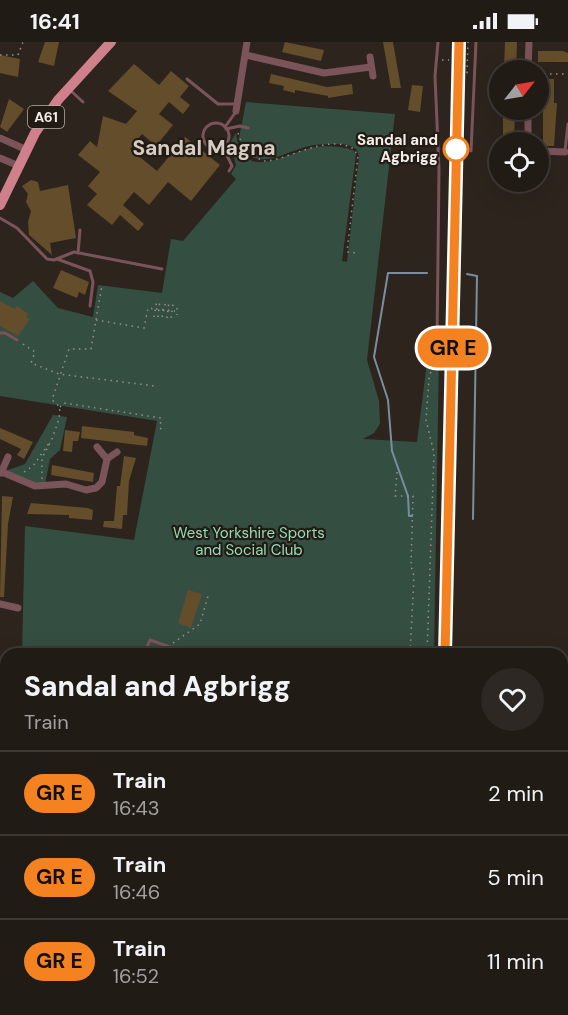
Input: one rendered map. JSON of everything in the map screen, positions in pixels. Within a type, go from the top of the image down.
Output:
[{"type":"main road","name":"A61","points":[[0,205],[35,133],[68,89],[111,42]]},
{"type":"street","points":[[237,108],[248,42]]},
{"type":"street","points":[[528,60],[529,42]]},
{"type":"street","points":[[246,55],[324,73],[371,67]]},
{"type":"street","points":[[370,57],[373,76]]},
{"type":"street","points":[[0,138],[27,150]]},
{"type":"street","points":[[549,151],[565,152]]},
{"type":"street","points":[[0,158],[20,166]]},
{"type":"street","points":[[8,456],[1,473],[25,484],[41,486],[66,484],[86,490],[96,488],[106,474],[107,459],[97,447]]},
{"type":"street","points":[[107,459],[117,452]]},
{"type":"street","points":[[0,604],[18,608]]},
{"type":"lane","points":[[437,340],[440,170],[435,76],[438,42]]},
{"type":"lane","points":[[471,151],[476,42]]},
{"type":"lane","points":[[187,79],[218,104],[237,108],[225,128]]},
{"type":"lane","points":[[68,89],[83,102]]},
{"type":"lane","points":[[223,147],[214,148],[207,145],[204,133],[212,124],[225,128],[238,126],[248,128]]},
{"type":"lane","points":[[565,152],[568,124]]},
{"type":"lane","points":[[223,147],[228,136],[225,128]]},
{"type":"lane","points":[[223,147],[231,162],[229,171]]},
{"type":"lane","points":[[0,218],[17,228],[47,259],[57,259],[90,271],[93,282],[90,306]]},
{"type":"lane","points":[[78,253],[80,230]]},
{"type":"lane","points":[[57,259],[63,255],[78,253],[162,269]]},
{"type":"lane","points":[[0,333],[5,333],[17,340]]},
{"type":"lane","points":[[147,648],[150,640],[170,648]]},
{"type":"path","points":[[0,55],[18,55],[23,42]]},
{"type":"path","points":[[461,74],[467,73],[468,42]]},
{"type":"path","points":[[549,74],[565,74]]},
{"type":"path","points":[[238,126],[241,146],[257,160],[270,161],[316,146],[343,146],[354,149],[358,156],[347,252],[356,253]]},
{"type":"path","points":[[60,407],[52,400],[59,374],[69,349],[91,350],[102,285]]},
{"type":"path","points":[[154,317],[155,309],[163,302]]},
{"type":"path","points":[[158,317],[163,302]]},
{"type":"path","points":[[162,317],[163,302]]},
{"type":"path","points":[[163,302],[175,310],[177,315]]},
{"type":"path","points":[[163,302],[168,310],[168,317],[175,310]]},
{"type":"path","points":[[95,320],[144,328],[148,308],[175,310]]},
{"type":"path","points":[[17,340],[34,352],[31,363],[59,374],[155,386]]},
{"type":"path","points":[[427,648],[434,453],[426,420],[429,379],[437,355],[437,340]]},
{"type":"path","points":[[41,486],[42,458],[52,439],[59,419],[60,407],[64,403],[161,418],[160,428],[164,431]]},
{"type":"path","points":[[14,479],[33,466],[52,439]]},
{"type":"path","points":[[397,472],[394,496],[413,496],[411,566],[414,576],[410,648]]},
{"type":"path","points":[[167,646],[200,624],[208,596]]},
{"type":"green space","name":"West Yorkshire Sports and Social Club","points":[[246,102],[395,114],[367,360],[379,401],[380,424],[374,433],[363,439],[417,442],[428,354],[439,356],[434,648],[22,648],[25,526],[134,540],[157,421],[0,396],[0,292],[13,298],[33,281],[58,308],[93,317],[98,285],[162,293],[171,239],[183,241],[236,179],[231,174],[236,165],[230,143],[236,133],[240,148],[246,157],[255,162],[276,160],[316,147],[332,146],[353,150],[356,154],[342,261],[347,262],[359,157],[357,150],[344,144],[318,144],[274,158],[258,159],[245,149],[239,138]]},
{"type":"green space","points":[[53,415],[67,417],[60,450],[50,459],[45,485],[35,486],[2,472],[25,464]]},
{"type":"building","points":[[45,42],[59,42],[54,66],[38,62]]},
{"type":"building","points":[[285,42],[324,50],[321,61],[282,52]]},
{"type":"building","points":[[383,42],[393,42],[401,88],[391,88]]},
{"type":"building","points":[[505,42],[517,42],[516,60],[504,60]]},
{"type":"building","points":[[538,51],[568,53],[568,62],[538,60]]},
{"type":"building","points":[[0,55],[20,59],[18,77],[0,73]]},
{"type":"building","points":[[134,64],[159,85],[171,71],[189,86],[180,97],[190,105],[183,114],[169,102],[159,114],[173,125],[156,146],[142,134],[130,149],[157,171],[185,137],[220,165],[191,201],[168,182],[149,205],[134,192],[123,205],[144,224],[138,231],[120,215],[112,225],[87,205],[97,194],[88,186],[100,172],[78,155],[90,141],[97,147],[103,116],[126,124],[137,111],[108,91]]},
{"type":"building","points":[[271,74],[327,87],[352,84],[353,94],[328,98],[328,96],[295,90],[295,93],[283,90],[284,86],[269,83]]},
{"type":"building","points":[[549,79],[554,79],[554,103],[557,103],[554,146],[549,146],[549,132],[543,132],[543,120],[549,120]]},
{"type":"building","points":[[412,85],[423,86],[420,112],[408,110]]},
{"type":"building","points":[[9,99],[24,109],[7,132],[0,127]]},
{"type":"building","points":[[503,120],[515,120],[514,132],[503,132]]},
{"type":"building","points":[[31,180],[38,182],[40,191],[68,185],[76,238],[50,243],[52,255],[29,235],[28,222],[31,211],[26,202],[28,194],[22,186]]},
{"type":"building","points":[[61,270],[89,282],[85,295],[79,292],[77,298],[53,288]]},
{"type":"building","points":[[0,301],[15,309],[17,306],[28,314],[26,317],[30,319],[18,336],[0,326]]},
{"type":"building","points":[[82,426],[134,432],[134,435],[148,438],[147,446],[81,438]]},
{"type":"building","points":[[0,428],[33,442],[24,459],[17,455],[21,449],[0,439]]},
{"type":"building","points":[[65,430],[80,432],[78,441],[73,441],[72,452],[63,451]]},
{"type":"building","points":[[124,456],[136,458],[129,481],[127,515],[123,515],[122,529],[103,527],[104,521],[114,521],[117,486],[120,486]]},
{"type":"building","points":[[52,465],[94,473],[93,482],[51,475]]},
{"type":"building","points":[[2,496],[13,497],[8,524],[4,597],[0,597]]},
{"type":"building","points":[[31,503],[88,508],[93,510],[92,520],[69,518],[69,515],[27,514]]},
{"type":"building","points":[[188,590],[202,594],[191,628],[178,623]]},
{"type":"waterway","points":[[412,516],[409,516],[408,496],[392,451],[388,400],[374,357],[388,273],[427,273]]},
{"type":"waterway","points":[[467,274],[477,276],[473,519]]},
{"type":"railway","points":[[445,648],[459,42]]},
{"type":"train","points":[[445,648],[459,42]]},
{"type":"place","name":"Sandal and Agbrigg","points":[[456,149]]},
{"type":"district","name":"Sandal Magna","points":[[204,148]]}]
